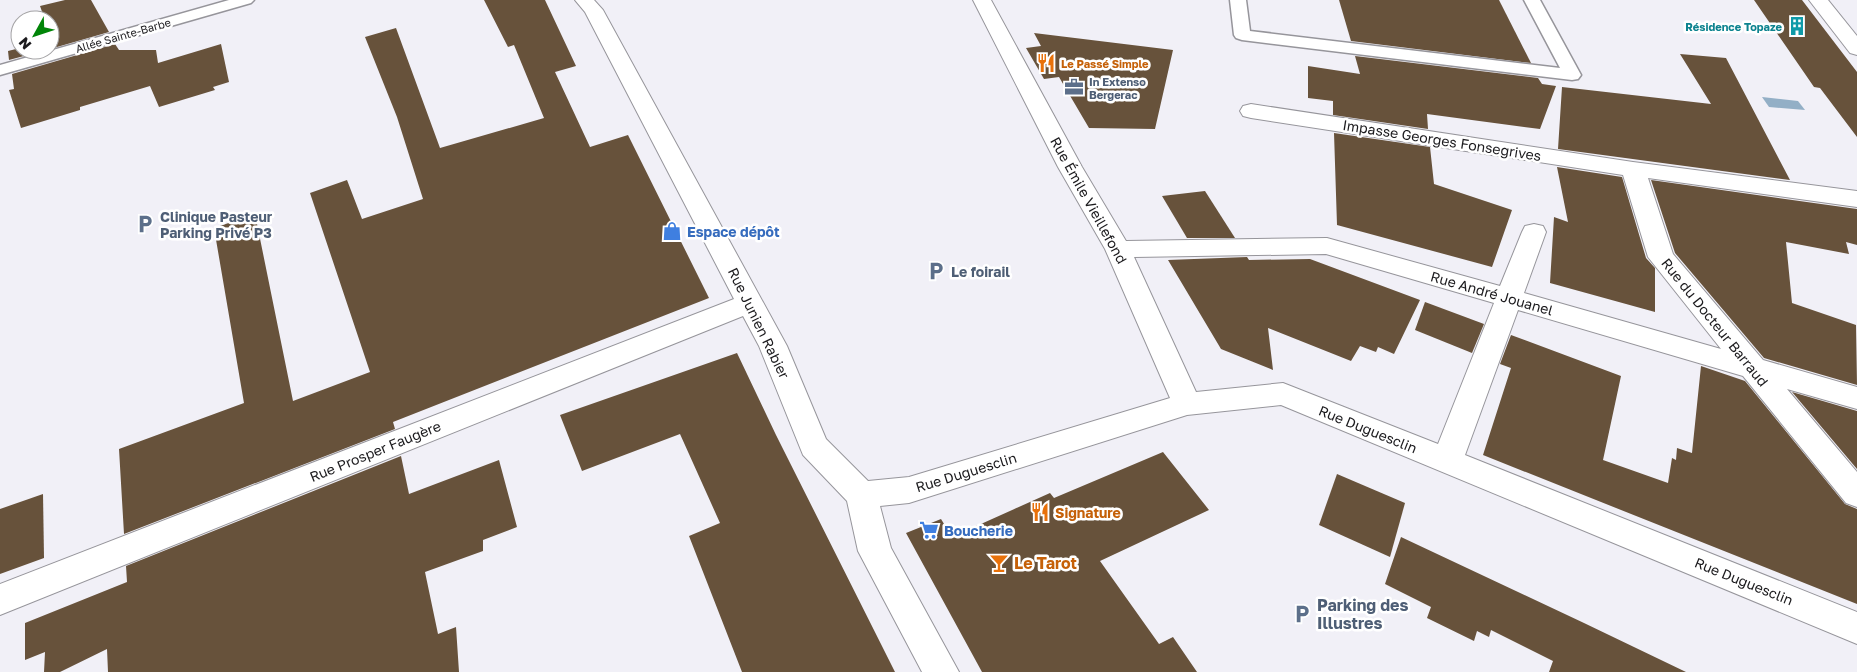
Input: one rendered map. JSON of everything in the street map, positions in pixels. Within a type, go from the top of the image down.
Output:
[{"type":"street","name":"Rue Émile Vieillefond","points":[[982,0],[1070,167],[1118,249],[1187,404]]},
{"type":"street","points":[[1818,0],[1857,49]]},
{"type":"street","name":"Rue Junien Rabier","points":[[593,3],[773,346],[814,446],[861,495],[875,551],[941,672]]},
{"type":"street","name":"Impasse Georges Fonsegrives","points":[[1251,111],[1633,169]]},
{"type":"street","points":[[1633,169],[1857,199]]},
{"type":"street","name":"Rue du Docteur Barraud","points":[[1633,169],[1662,257],[1857,494]]},
{"type":"street","points":[[1447,461],[1534,232]]},
{"type":"street","name":"Rue André Jouanel","points":[[1118,249],[1327,246],[1857,398]]},
{"type":"street","name":"Rue Prosper Faugère","points":[[0,600],[750,303]]},
{"type":"street","name":"Rue Duguesclin","points":[[861,495],[909,490],[1187,404],[1283,394],[1857,628]]},
{"type":"lane","name":"Allée Sainte-Barbe","points":[[0,70],[246,0]]},
{"type":"lane","points":[[1238,0],[1242,35],[1572,74],[1532,0]]},
{"type":"water","points":[[1762,97],[1798,101],[1805,110],[1769,107]]},
{"type":"building","points":[[65,0],[91,0],[109,32],[60,46],[60,10],[41,10],[40,6]]},
{"type":"building","points":[[484,0],[545,0],[576,66],[555,72],[590,147],[628,135],[709,298],[393,422],[395,429],[124,534],[119,449],[244,403],[214,228],[255,214],[293,401],[370,372],[310,193],[347,180],[362,219],[423,199],[397,117],[365,37],[396,28],[440,148],[544,118],[514,45],[508,47]]},
{"type":"building","points":[[1339,0],[1499,0],[1531,63],[1351,41]]},
{"type":"building","points":[[1754,0],[1802,0],[1857,72],[1857,137],[1820,88],[1814,87]]},
{"type":"building","points":[[1034,33],[1173,50],[1155,129],[1089,128],[1059,77],[1044,79],[1026,48],[1041,46]]},
{"type":"building","points":[[115,44],[119,50],[156,50],[158,63],[221,44],[229,82],[213,87],[215,90],[159,107],[150,86],[80,107],[80,110],[21,128],[9,90],[14,89],[12,74]]},
{"type":"building","points":[[1680,54],[1726,58],[1790,180],[1558,149],[1562,87],[1711,104]]},
{"type":"building","points":[[1355,56],[1538,78],[1542,84],[1556,86],[1540,129],[1427,114],[1428,129],[1333,115],[1333,101],[1308,98],[1308,66],[1360,74]]},
{"type":"building","points":[[1334,133],[1430,147],[1434,184],[1512,210],[1492,267],[1337,225]]},
{"type":"building","points":[[1557,167],[1622,177],[1646,258],[1655,268],[1655,312],[1550,283],[1554,217],[1568,222]]},
{"type":"building","points":[[1651,180],[1857,209],[1857,245],[1846,242],[1849,254],[1786,242],[1792,303],[1856,325],[1857,385],[1764,358],[1675,253]]},
{"type":"building","points":[[1205,191],[1235,238],[1187,238],[1162,196]]},
{"type":"building","points":[[1247,257],[1249,260],[1310,259],[1420,300],[1394,354],[1378,347],[1376,352],[1360,346],[1351,361],[1268,328],[1273,370],[1221,349],[1168,260]]},
{"type":"building","points":[[1425,302],[1484,324],[1472,353],[1415,330]]},
{"type":"building","points":[[1511,335],[1621,376],[1603,460],[1668,483],[1672,458],[1676,460],[1677,448],[1692,453],[1701,366],[1745,381],[1845,504],[1857,509],[1857,604],[1483,455],[1511,368],[1500,364]]},
{"type":"building","points":[[737,353],[895,672],[742,672],[689,536],[720,523],[680,434],[582,471],[560,415]]},
{"type":"building","points":[[1792,392],[1857,411],[1857,469]]},
{"type":"building","points":[[1163,452],[1209,510],[1100,561],[1159,644],[1173,637],[1197,672],[982,672],[906,533],[941,519],[952,537],[1050,493],[1054,498]]},
{"type":"building","points":[[401,456],[409,494],[499,460],[517,527],[483,540],[483,551],[425,572],[438,634],[456,627],[459,672],[108,672],[107,649],[60,672],[44,672],[45,652],[25,660],[25,623],[127,582],[126,566]]},
{"type":"building","points":[[1337,474],[1405,503],[1390,557],[1319,525]]},
{"type":"building","points":[[43,494],[44,558],[0,574],[0,509]]},
{"type":"building","points":[[1401,537],[1686,672],[1549,672],[1553,661],[1491,630],[1489,637],[1477,631],[1474,641],[1427,618],[1431,607],[1385,584]]},
{"type":"place","name":"Résidence Topaze","points":[[1797,26]]},
{"type":"place","name":"Le Passé Simple","points":[[1046,63]]},
{"type":"place","name":"In Extenso Bergerac","points":[[1074,87]]},
{"type":"place","name":"Clinique Pasteur Parking Privé P3","points":[[145,224]]},
{"type":"place","name":"Espace dépôt","points":[[672,231]]},
{"type":"place","name":"Le foirail","points":[[936,271]]},
{"type":"place","name":"Signature","points":[[1040,512]]},
{"type":"place","name":"Boucherie","points":[[929,530]]},
{"type":"place","name":"Le Tarot","points":[[999,563]]},
{"type":"place","name":"Parking des Illustres","points":[[1302,614]]}]
